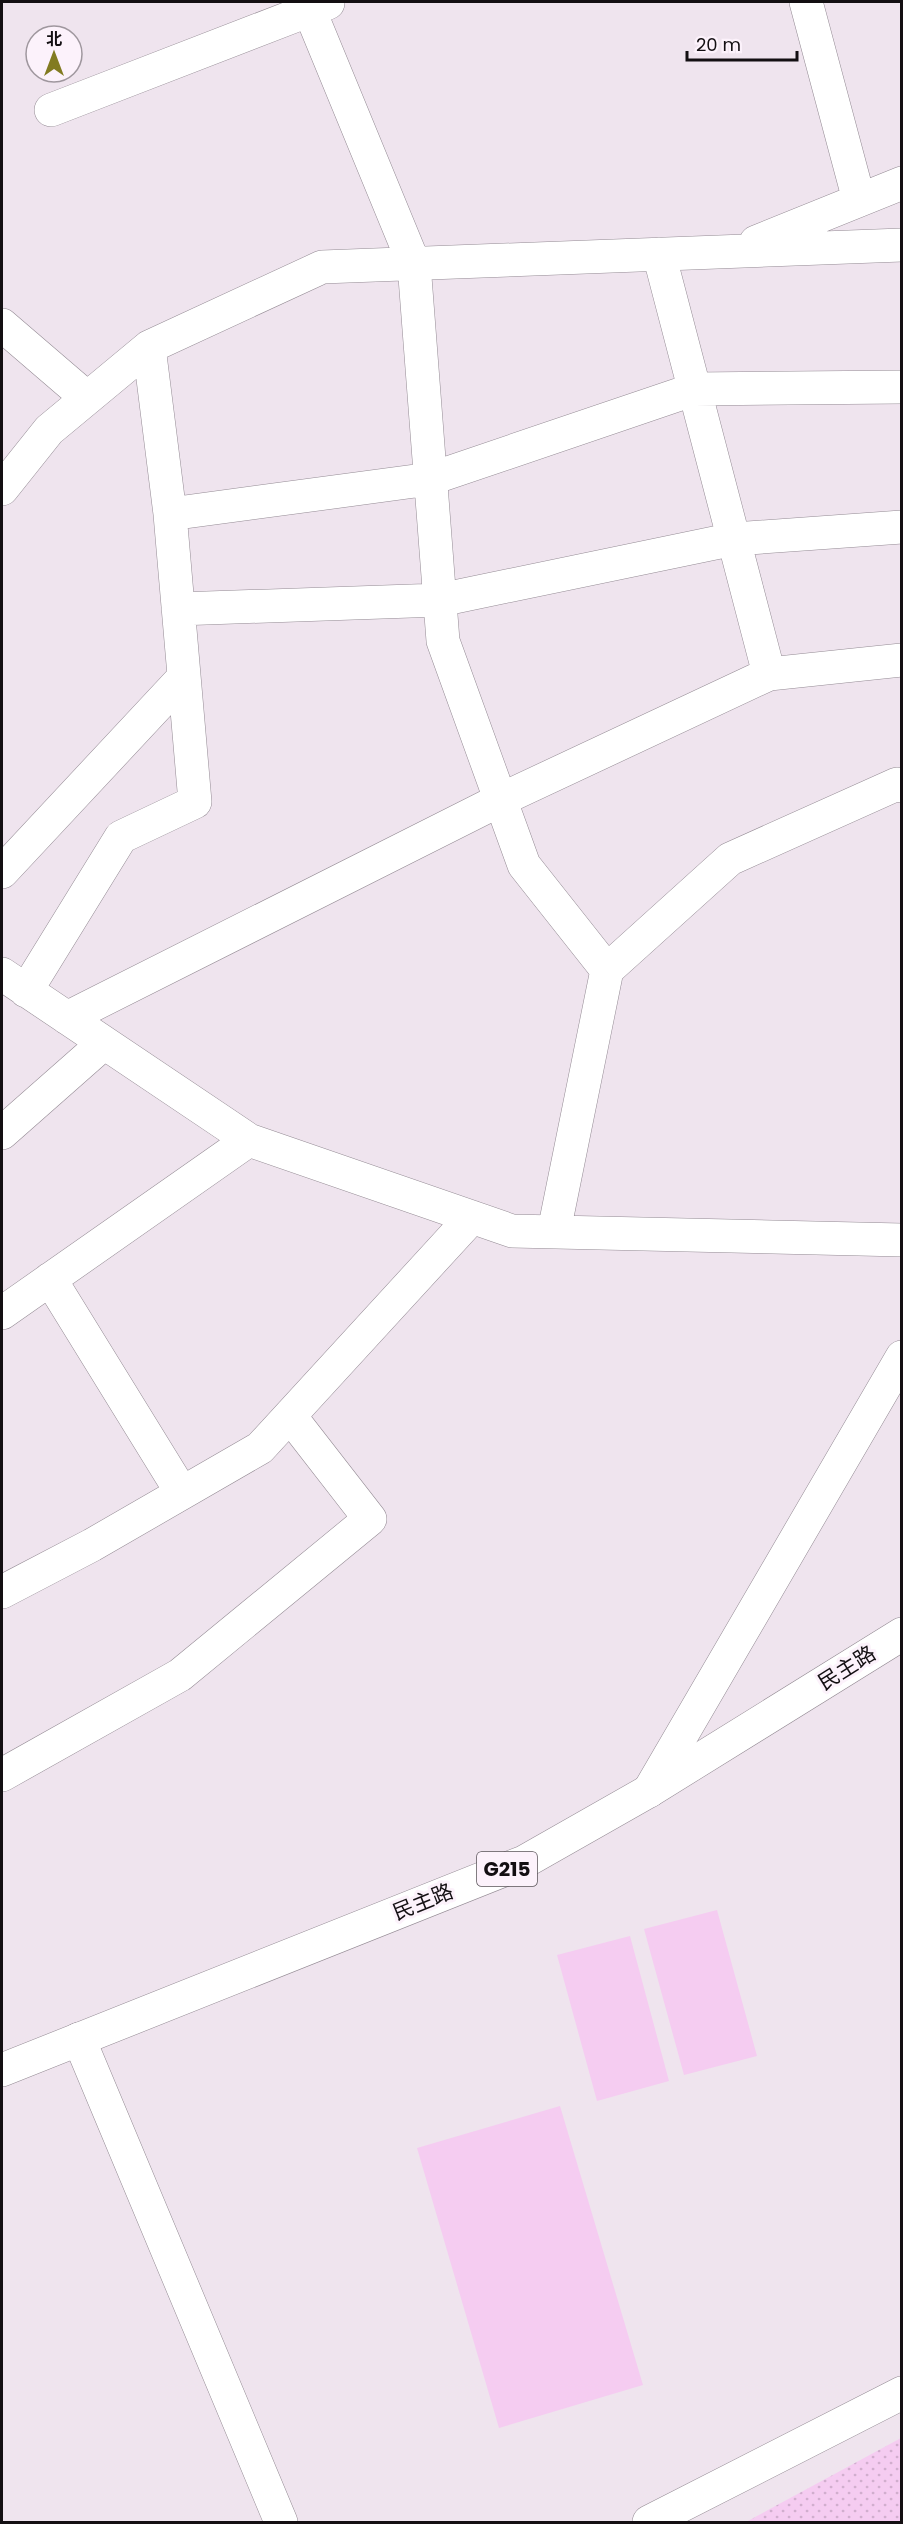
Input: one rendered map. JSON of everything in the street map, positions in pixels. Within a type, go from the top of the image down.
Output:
[{"type":"main road","points":[[806,2],[859,200]]},
{"type":"main road","points":[[51,110],[318,4],[414,264],[443,641],[524,865],[607,970]]},
{"type":"main road","points":[[732,251],[902,183]]},
{"type":"main road","points":[[2,489],[49,430],[149,347],[322,267],[902,245]]},
{"type":"main road","points":[[659,254],[769,674]]},
{"type":"main road","points":[[2,325],[87,398]]},
{"type":"main road","points":[[149,347],[170,513],[195,802],[121,837],[11,986],[67,1018],[249,1140],[512,1231],[902,1240]]},
{"type":"main road","points":[[170,513],[430,479],[695,388],[902,387]]},
{"type":"main road","points":[[178,609],[440,600],[734,539],[902,527]]},
{"type":"main road","points":[[67,1018],[500,801],[769,674],[902,660]]},
{"type":"main road","points":[[2,872],[184,677]]},
{"type":"main road","points":[[554,1231],[607,970],[730,859],[897,784],[902,786]]},
{"type":"main road","points":[[2,1133],[104,1043]]},
{"type":"main road","points":[[2,1313],[249,1140]]},
{"type":"main road","points":[[2,1592],[92,1545],[260,1449],[472,1217]]},
{"type":"main road","points":[[50,1279],[182,1493]]},
{"type":"main road","points":[[649,1791],[902,1357]]},
{"type":"main road","points":[[2,1775],[180,1675],[369,1519],[290,1416]]},
{"type":"main road","name":"民主路","points":[[79,2039],[524,1862],[649,1791],[902,1634]]},
{"type":"main road","points":[[79,2039],[281,2523]]},
{"type":"main road","name":"G215","points":[[2,2070],[79,2039]]},
{"type":"main road","points":[[649,2523],[902,2393]]},
{"type":"shaded area","points":[[717,1910],[757,2056],[684,2075],[644,1929]]},
{"type":"shaded area","points":[[630,1936],[669,2081],[597,2101],[557,1955]]},
{"type":"shaded area","points":[[560,2106],[643,2385],[499,2428],[417,2148]]},
{"type":"shaded area","points":[[901,2438],[901,2522],[746,2522]]}]
